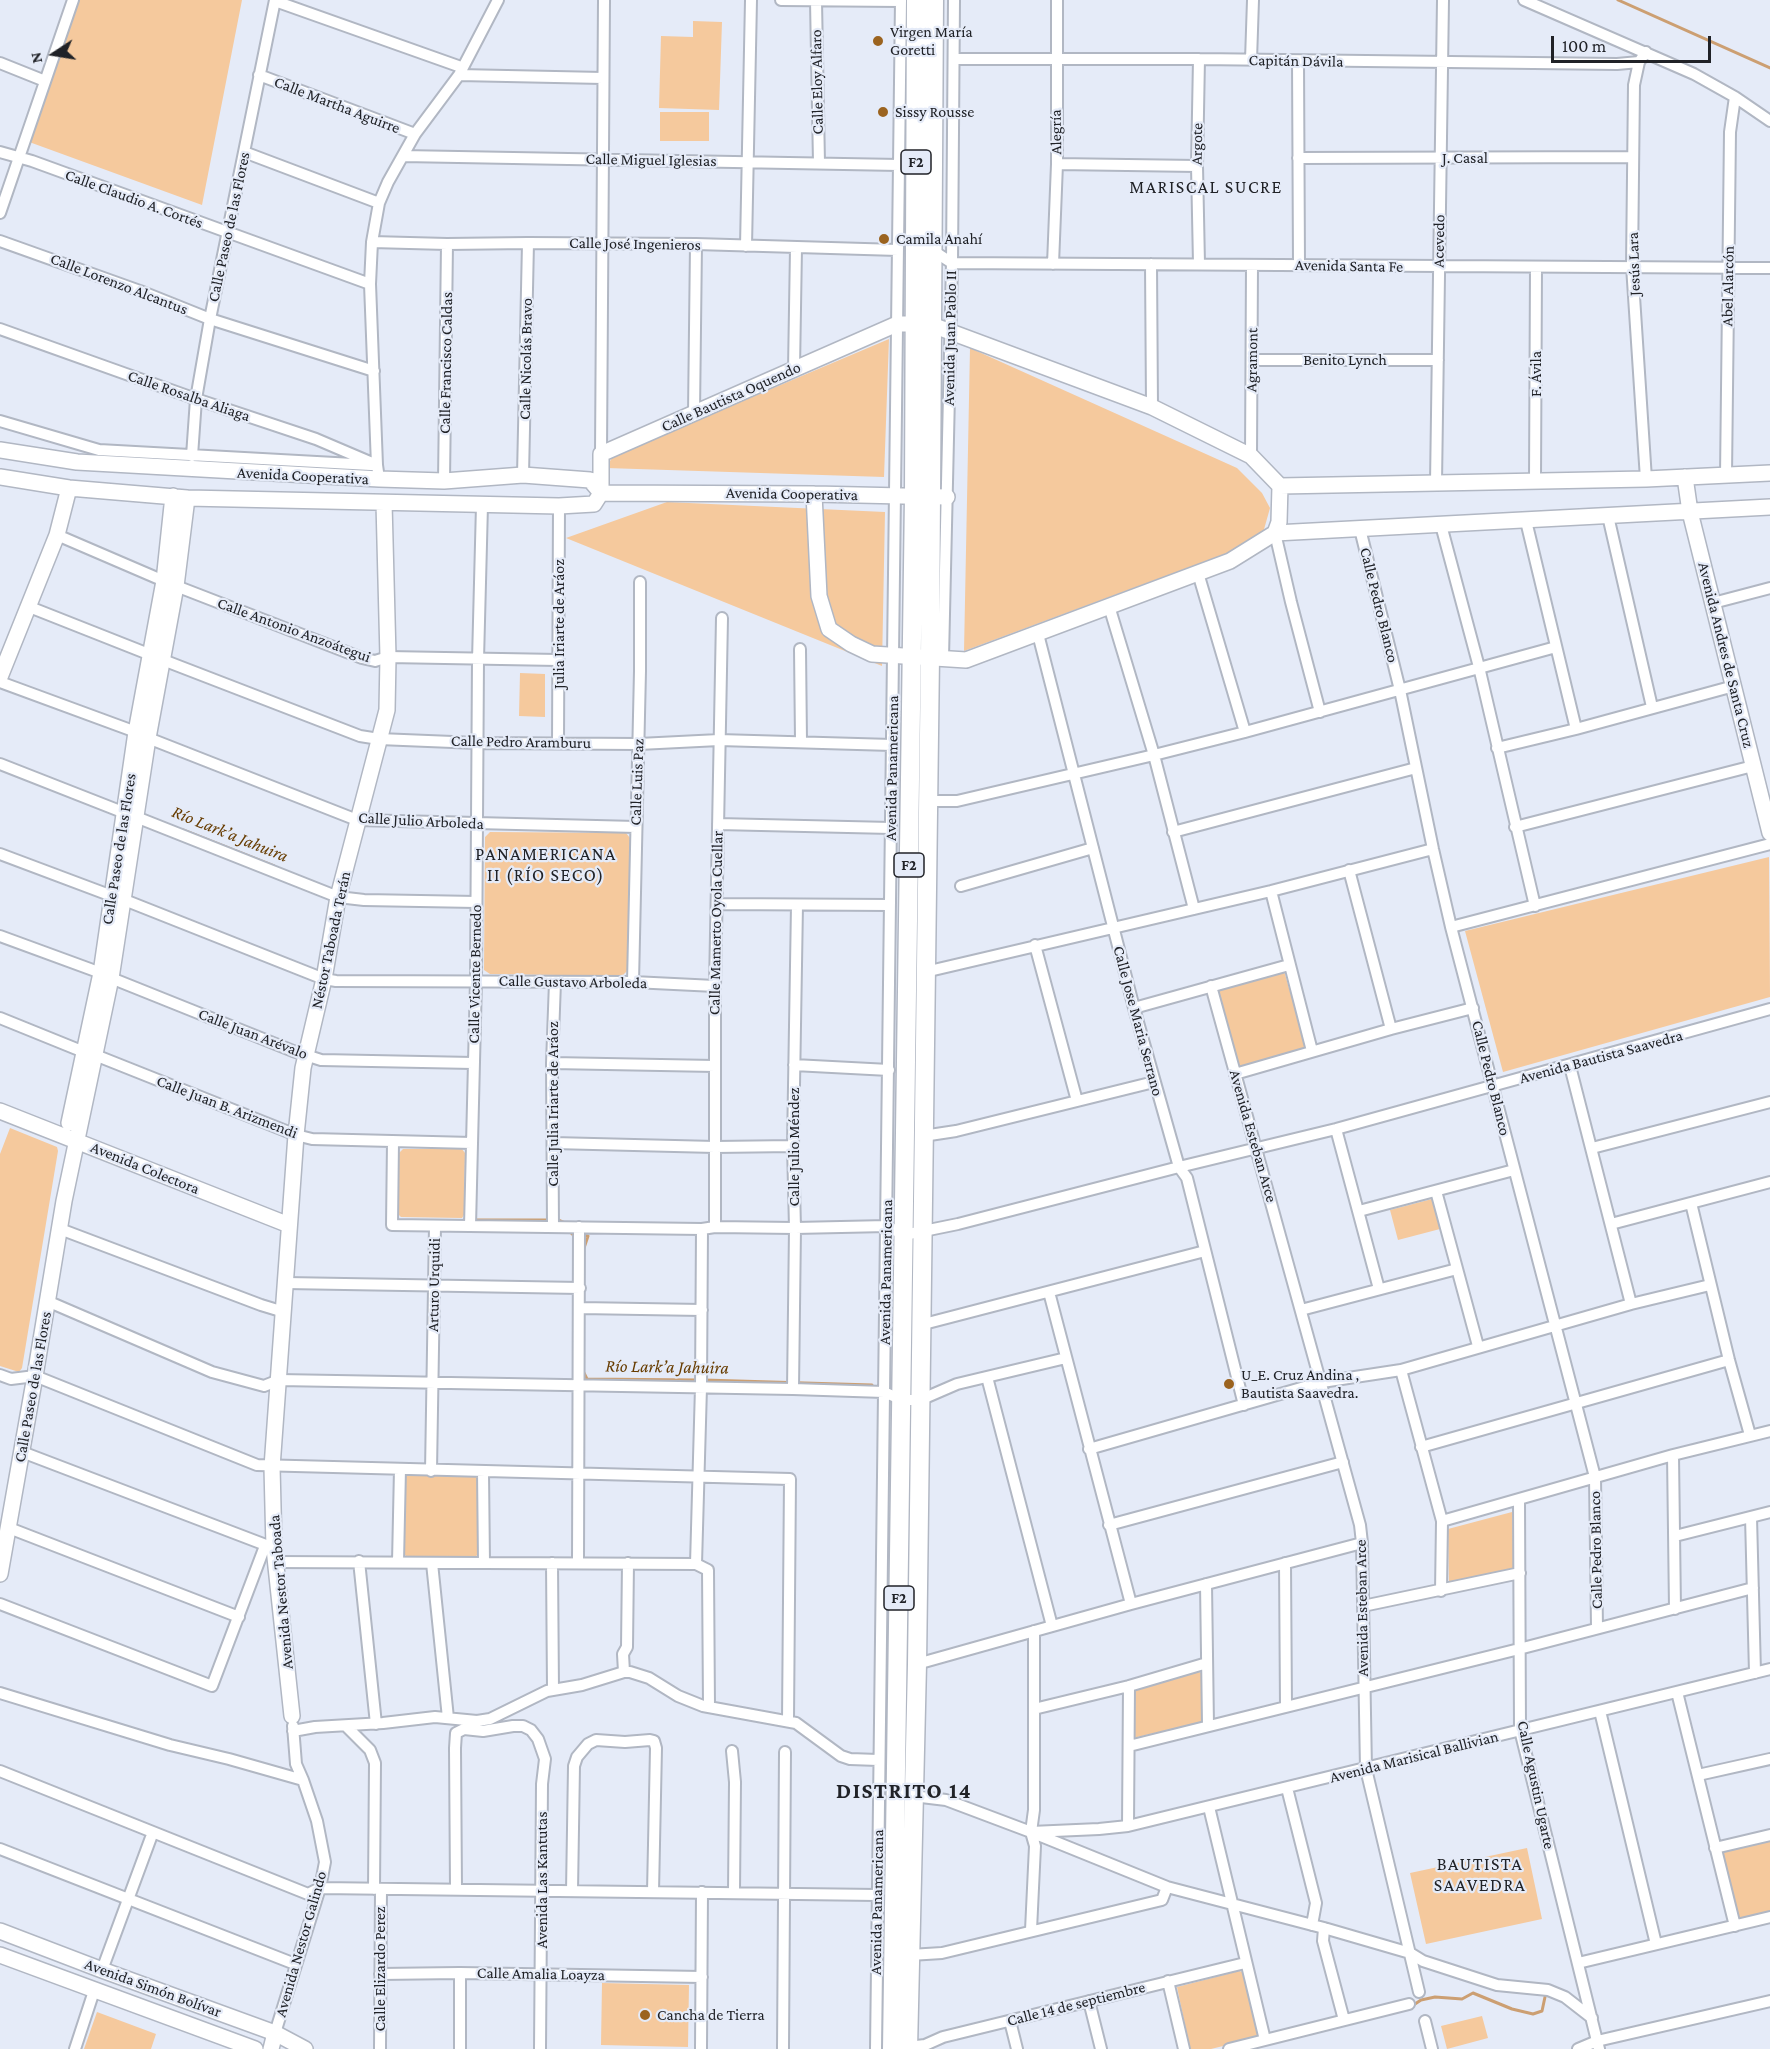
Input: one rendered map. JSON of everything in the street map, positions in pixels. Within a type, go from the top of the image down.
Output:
[{"type":"highway","name":"Avenida Juan Pablo II","points":[[906,0],[915,324],[931,496]]},
{"type":"highway","name":"Avenida Juan Pablo II","points":[[915,324],[932,250],[934,0]]},
{"type":"highway","name":"Avenida Panamericana","points":[[903,2048],[913,1234],[931,496]]},
{"type":"highway","name":"Avenida Panamericana","points":[[903,2048],[909,1955],[917,1664],[911,1400],[920,1324],[913,1234],[923,1136],[928,657]]},
{"type":"street","points":[[0,213],[73,0]]},
{"type":"street","points":[[0,421],[99,450],[378,472],[370,284],[372,242],[379,203],[388,182],[416,134],[460,71],[498,0]]},
{"type":"street","points":[[601,493],[604,0]]},
{"type":"street","points":[[746,246],[751,0]]},
{"type":"street","points":[[781,0],[906,0]]},
{"type":"street","name":"Avenida Juan Pablo II","points":[[895,496],[915,324],[898,250],[906,0]]},
{"type":"street","name":"Avenida Juan Pablo II","points":[[931,496],[950,332],[954,0]]},
{"type":"street","name":"Alegría","points":[[1053,264],[1057,164],[1055,58],[1057,0]]},
{"type":"street","points":[[1251,60],[1253,0]]},
{"type":"street","name":"Acevedo","points":[[1436,483],[1443,0]]},
{"type":"street","points":[[1524,0],[1694,74],[1735,97],[1770,122]]},
{"type":"street","points":[[275,1],[460,71],[603,78]]},
{"type":"street","name":"Calle Paseo de las Flores","points":[[192,456],[196,399],[210,319],[275,1]]},
{"type":"street","name":"Calle Eloy Alfaro","points":[[816,1],[819,162]]},
{"type":"street","name":"Jesús Lara","points":[[1646,52],[1639,62],[1634,85],[1632,266],[1646,479]]},
{"type":"street","name":"Capitán Dávila","points":[[954,59],[1199,59],[1443,63],[1639,62]]},
{"type":"street","name":"Argote","points":[[1199,59],[1197,166],[1199,264]]},
{"type":"street","points":[[1298,61],[1299,266]]},
{"type":"street","points":[[0,63],[45,81]]},
{"type":"street","name":"Calle Martha Aguirre","points":[[259,75],[416,134]]},
{"type":"street","name":"Abel Alarcón","points":[[1726,475],[1730,132],[1735,97]]},
{"type":"street","name":"Calle Claudio A. Cortés","points":[[0,152],[32,161],[370,284]]},
{"type":"street","points":[[244,152],[379,203]]},
{"type":"street","name":"Calle Miguel Iglesias","points":[[403,156],[899,165]]},
{"type":"street","name":"J. Casal","points":[[1298,158],[1633,157]]},
{"type":"street","points":[[1057,164],[1197,166]]},
{"type":"street","name":"Calle Lorenzo Alcantus","points":[[0,241],[140,291],[210,319],[374,371]]},
{"type":"street","name":"Calle José Ingenieros","points":[[372,242],[696,244],[898,250]]},
{"type":"street","name":"Calle Nicolás Bravo","points":[[524,475],[528,243]]},
{"type":"street","name":"Calle Francisco Caldas","points":[[444,481],[447,244]]},
{"type":"street","points":[[694,413],[696,244]]},
{"type":"street","points":[[795,369],[796,248]]},
{"type":"street","points":[[932,250],[952,263]]},
{"type":"street","name":"Avenida Santa Fe","points":[[952,263],[1770,268]]},
{"type":"street","points":[[1151,264],[1152,407]]},
{"type":"street","name":"Agramont","points":[[1251,456],[1252,265]]},
{"type":"street","name":"F. Ávila","points":[[1535,481],[1536,267]]},
{"type":"street","points":[[915,324],[950,332],[1152,407],[1251,456],[1280,486],[1279,522],[1275,533],[1320,712]]},
{"type":"street","name":"Calle Bautista Oquendo","points":[[601,454],[795,369],[915,324]]},
{"type":"street","name":"Calle Rosalba Aliaga","points":[[0,329],[316,439],[378,472]]},
{"type":"street","name":"Benito Lynch","points":[[1251,360],[1438,360]]},
{"type":"street","name":"Avenida Cooperativa","points":[[0,450],[77,462],[378,472],[444,481],[524,475],[590,480],[601,493],[931,496]]},
{"type":"street","points":[[1280,486],[1646,479],[1770,472]]},
{"type":"street","name":"Avenida Cooperativa","points":[[0,477],[69,489],[180,497],[384,503],[559,506],[594,504],[601,493]]},
{"type":"street","name":"Avenida Andres de Santa Cruz","points":[[1685,477],[1690,512],[1770,833]]},
{"type":"street","points":[[0,677],[57,535],[69,489]]},
{"type":"street","points":[[814,494],[819,596],[829,629],[851,644],[872,654],[966,660],[1230,561],[1275,533],[1770,507]]},
{"type":"street","name":"Avenida Panamericana","points":[[876,2049],[895,496]]},
{"type":"street","name":"Avenida Panamericana","points":[[928,657],[931,496]]},
{"type":"street","name":"Calle Paseo de las Flores","points":[[0,1574],[60,1229],[71,1139],[106,976],[142,735],[170,583],[180,497]]},
{"type":"street","name":"Néstor Taboada Terán","points":[[279,1380],[296,1135],[306,1056],[324,979],[338,897],[387,710],[384,503]]},
{"type":"street","name":"Calle Vicente Bernedo","points":[[471,1226],[482,505]]},
{"type":"street","name":"Julia Iriarte de Aráoz","points":[[558,743],[559,506]]},
{"type":"street","points":[[1608,516],[1652,707]]},
{"type":"street","points":[[1527,520],[1576,729]]},
{"type":"street","points":[[1442,525],[1479,667],[1535,906]]},
{"type":"street","name":"Calle Pedro Blanco","points":[[1360,529],[1400,690],[1432,849],[1451,927],[1595,1477],[1597,1628]]},
{"type":"street","name":"Calle Antonio Anzoátegui","points":[[57,535],[170,583],[375,662],[388,657],[558,660]]},
{"type":"street","points":[[1198,573],[1245,732]]},
{"type":"street","name":"Calle Luis Paz","points":[[633,982],[639,744],[640,582]]},
{"type":"street","points":[[1713,603],[1770,588]]},
{"type":"street","name":"Calle Pedro Aramburu","points":[[27,606],[360,736],[379,739],[477,742],[639,744],[720,740],[892,745]]},
{"type":"street","points":[[1109,606],[1154,755],[1194,909]]},
{"type":"street","name":"Calle Mamerto Oyola Cuellar","points":[[714,1227],[715,986],[722,618]]},
{"type":"street","name":"Calle Jose Maria Serrano","points":[[1038,634],[1134,1008],[1179,1167],[1187,1178],[1244,1405]]},
{"type":"street","points":[[927,801],[957,801],[1154,755],[1556,647]]},
{"type":"street","points":[[800,649],[801,741]]},
{"type":"street","name":"Calle Julio Arboleda","points":[[0,682],[357,820],[636,827]]},
{"type":"street","points":[[1497,748],[1734,686]]},
{"type":"street","points":[[0,764],[338,897],[364,900],[476,902]]},
{"type":"street","points":[[1515,827],[1753,766]]},
{"type":"street","points":[[1173,832],[1416,768]]},
{"type":"street","points":[[718,824],[891,828]]},
{"type":"street","points":[[1451,927],[1770,844]]},
{"type":"street","points":[[961,886],[1092,848]]},
{"type":"street","points":[[925,972],[1271,891],[1432,849]]},
{"type":"street","name":"Calle Gustavo Arboleda","points":[[0,854],[117,897],[324,979],[336,981],[633,982],[715,986]]},
{"type":"street","points":[[1349,870],[1391,1029]]},
{"type":"street","points":[[1271,891],[1312,1052]]},
{"type":"street","points":[[717,904],[890,905]]},
{"type":"street","name":"Calle Julio Méndez","points":[[793,1389],[795,1228],[793,1146],[797,905]]},
{"type":"street","name":"Calle Juan Arévalo","points":[[0,936],[306,1056],[321,1060],[473,1063]]},
{"type":"street","points":[[1035,945],[1077,1101]]},
{"type":"street","points":[[1134,1008],[1289,965]]},
{"type":"street","name":"Calle Julia Iriarte de Aráoz","points":[[553,1227],[552,1063],[555,982]]},
{"type":"street","name":"Avenida Esteban Arce","points":[[1211,986],[1360,1525],[1366,1769],[1419,1992]]},
{"type":"street","points":[[1235,1074],[1473,1008]]},
{"type":"street","name":"Avenida Bautista Saavedra","points":[[913,1234],[1336,1129],[1770,1009]]},
{"type":"street","name":"Calle Juan B. Arizmendi","points":[[0,1018],[296,1135],[312,1139],[472,1143]]},
{"type":"street","points":[[552,1063],[715,1066]]},
{"type":"street","points":[[794,1065],[889,1070]]},
{"type":"street","points":[[1570,1066],[1631,1304]]},
{"type":"street","points":[[923,1136],[956,1131],[1154,1082]]},
{"type":"street","points":[[1592,1148],[1770,1101]]},
{"type":"street","name":"Avenida Colectora","points":[[0,1111],[289,1226]]},
{"type":"street","points":[[1336,1129],[1379,1289]]},
{"type":"street","name":"Arturo Urquidi","points":[[393,1142],[392,1225],[435,1226],[431,1470]]},
{"type":"street","points":[[553,1143],[714,1147],[793,1146]]},
{"type":"street","points":[[1359,1211],[1514,1170]]},
{"type":"street","points":[[1611,1224],[1770,1184]]},
{"type":"street","points":[[1436,1191],[1478,1346]]},
{"type":"street","points":[[1691,1203],[1729,1360],[1750,1435]]},
{"type":"street","points":[[435,1226],[702,1230],[714,1227],[887,1226],[913,1234]]},
{"type":"street","points":[[578,1563],[579,1227]]},
{"type":"street","points":[[60,1229],[284,1312]]},
{"type":"street","points":[[696,1564],[701,1387],[702,1230]]},
{"type":"street","points":[[920,1324],[1205,1251]]},
{"type":"street","points":[[1301,1310],[1457,1269]]},
{"type":"street","points":[[286,1283],[580,1288]]},
{"type":"street","points":[[1089,1449],[1322,1383],[1401,1370],[1478,1346],[1710,1285]]},
{"type":"street","points":[[1049,1292],[1131,1604]]},
{"type":"street","points":[[48,1301],[212,1372],[264,1386],[279,1380],[701,1387],[884,1392],[911,1400],[957,1384],[1066,1358]]},
{"type":"street","points":[[580,1308],[702,1310]]},
{"type":"street","points":[[1421,1447],[1729,1360]]},
{"type":"street","points":[[1401,1370],[1442,1521],[1441,1591]]},
{"type":"street","points":[[0,1375],[11,1379],[35,1376],[256,1465],[790,1479],[788,1720]]},
{"type":"street","points":[[987,1377],[1052,1626]]},
{"type":"street","name":"Avenida Nestor Taboada","points":[[279,1380],[272,1467],[272,1552],[293,1724]]},
{"type":"street","points":[[1442,1521],[1673,1455],[1770,1431]]},
{"type":"street","points":[[22,1452],[272,1552],[359,1561],[696,1564],[708,1570],[709,1707]]},
{"type":"street","points":[[1673,1455],[1675,1609]]},
{"type":"street","points":[[1110,1525],[1343,1462]]},
{"type":"street","points":[[398,1562],[400,1469]]},
{"type":"street","points":[[483,1472],[484,1563]]},
{"type":"street","name":"Calle Agustin Ugarte","points":[[1519,1500],[1520,1730],[1598,2045]]},
{"type":"street","points":[[1675,1536],[1770,1512]]},
{"type":"street","points":[[1751,1517],[1755,1673]]},
{"type":"street","points":[[9,1528],[239,1617]]},
{"type":"street","points":[[917,1664],[1362,1543]]},
{"type":"street","points":[[0,1604],[212,1686],[239,1617],[272,1552]]},
{"type":"street","points":[[359,1561],[375,1724]]},
{"type":"street","points":[[432,1563],[448,1718]]},
{"type":"street","points":[[552,1563],[553,1690]]},
{"type":"street","points":[[624,1672],[623,1654],[627,1647],[628,1563]]},
{"type":"street","points":[[1285,1563],[1286,1707]]},
{"type":"street","points":[[1363,1606],[1520,1573]]},
{"type":"street","points":[[1206,1584],[1208,1725]]},
{"type":"street","points":[[1129,1746],[1754,1588]]},
{"type":"street","points":[[1031,1930],[1035,1846],[1031,1832],[1034,1810],[1034,1631]]},
{"type":"street","points":[[1034,1710],[1207,1663]]},
{"type":"street","name":"Avenida Marisical Ballivian","points":[[1031,1832],[1128,1826],[1770,1669]]},
{"type":"street","points":[[293,1724],[315,1727],[375,1724],[435,1717],[477,1721],[490,1719],[536,1695],[582,1685],[624,1672],[640,1674],[690,1702],[788,1720],[806,1729],[828,1749],[841,1756],[850,1759],[879,1760]]},
{"type":"street","points":[[1128,1826],[1129,1686]]},
{"type":"street","points":[[1677,1692],[1735,1926]]},
{"type":"street","points":[[0,1693],[170,1745],[303,1780]]},
{"type":"street","points":[[1600,1711],[1656,1944]]},
{"type":"street","name":"Avenida Nestor Galindo","points":[[275,2033],[320,1888],[325,1862],[316,1821],[296,1764],[293,1724]]},
{"type":"street","name":"Calle Elizardo Perez","points":[[346,1726],[370,1750],[375,1764],[380,2049]]},
{"type":"street","name":"Avenida Las Kantutas","points":[[456,1889],[454,1748],[456,1733],[464,1729],[483,1731],[524,1726],[531,1730],[542,1748],[544,1759],[540,2049]]},
{"type":"street","points":[[572,1891],[574,1766],[577,1757],[588,1744],[596,1740],[625,1742],[650,1740],[655,1743],[653,1892]]},
{"type":"street","points":[[732,1751],[735,1782],[734,1892]]},
{"type":"street","points":[[783,2049],[785,1752]]},
{"type":"street","points":[[1698,1775],[1770,1759]]},
{"type":"street","points":[[0,1771],[308,1894],[320,1888],[877,1895]]},
{"type":"street","points":[[1287,1788],[1316,1903],[1312,1925]]},
{"type":"street","points":[[913,1796],[946,1800],[1167,1887],[1410,1953],[1423,1961],[1497,1985],[1548,1990],[1565,1997],[1592,2019]]},
{"type":"street","points":[[1209,1808],[1265,2040]]},
{"type":"street","points":[[102,1970],[153,1832]]},
{"type":"street","points":[[1715,1848],[1770,1835]]},
{"type":"street","points":[[0,1849],[295,1964]]},
{"type":"street","points":[[909,1955],[942,1953],[1162,1900],[1167,1887]]},
{"type":"street","points":[[701,2049],[702,1892]]},
{"type":"street","points":[[1578,1963],[1770,1917]]},
{"type":"street","points":[[1324,1928],[1323,1941],[1344,2020]]},
{"type":"street","name":"Avenida Simón Bolívar","points":[[0,1930],[275,2033],[305,2049]]},
{"type":"street","name":"Avenida Simón Bolívar","points":[[0,1955],[255,2049]]},
{"type":"street","name":"Calle 14 de septiembre","points":[[903,2048],[925,2045],[942,2037],[1245,1963]]},
{"type":"street","points":[[460,1973],[460,2049]]},
{"type":"street","name":"Calle Amalia Loayza","points":[[380,1974],[702,1977]]},
{"type":"street","points":[[1168,1981],[1184,2049]]},
{"type":"street","points":[[75,2049],[94,1991]]},
{"type":"street","points":[[1089,2001],[1101,2049]]},
{"type":"street","points":[[1578,2049],[1770,2001]]},
{"type":"street","points":[[1229,2049],[1409,2004]]},
{"type":"street","points":[[1425,2020],[1432,2049]]},
{"type":"street","points":[[1010,2021],[1017,2049]]},
{"type":"street","points":[[271,2049],[275,2033]]},
{"type":"shaded area","points":[[73,0],[242,0],[202,205],[21,139]]},
{"type":"shaded area","points":[[693,21],[722,22],[719,110],[659,108],[661,36],[693,37]]},
{"type":"shaded area","points":[[660,112],[709,112],[709,141],[660,141]]},
{"type":"shaded area","points":[[889,339],[884,477],[606,468],[613,456]]},
{"type":"shaded area","points":[[970,348],[1237,468],[1262,493],[1270,508],[1263,533],[1233,551],[964,651]]},
{"type":"shaded area","points":[[667,502],[885,512],[882,666],[566,538]]},
{"type":"shaded area","points":[[520,673],[545,674],[545,717],[519,716]]},
{"type":"shaded area","points":[[490,832],[626,833],[630,838],[628,970],[622,976],[490,974],[484,970],[485,837]]},
{"type":"shaded area","points":[[1769,857],[1770,997],[1503,1072],[1465,931]]},
{"type":"shaded area","points":[[1284,971],[1307,1049],[1239,1069],[1216,991]]},
{"type":"shaded area","points":[[10,1128],[57,1147],[58,1151],[22,1368],[19,1372],[0,1366],[0,1154]]},
{"type":"shaded area","points":[[403,1149],[462,1149],[465,1153],[464,1215],[462,1218],[401,1217],[398,1214],[399,1153]]},
{"type":"shaded area","points":[[1432,1199],[1440,1229],[1398,1240],[1390,1210]]},
{"type":"shaded area","points":[[406,1475],[476,1476],[478,1478],[479,1554],[476,1556],[406,1556],[403,1553],[403,1478]]},
{"type":"shaded area","points":[[1512,1512],[1514,1570],[1449,1585],[1448,1529]]},
{"type":"shaded area","points":[[1197,1671],[1203,1674],[1202,1722],[1133,1738],[1134,1690]]},
{"type":"shaded area","points":[[1770,1839],[1770,1913],[1742,1920],[1737,1918],[1721,1854],[1723,1850]]},
{"type":"shaded area","points":[[1527,1848],[1542,1919],[1426,1944],[1410,1873]]},
{"type":"shaded area","points":[[1239,1971],[1245,1975],[1259,2035],[1211,2049],[1190,2049],[1177,1987]]},
{"type":"shaded area","name":"Cancha de Tierra","points":[[602,1983],[689,1985],[688,2047],[601,2045]]},
{"type":"shaded area","points":[[97,2012],[156,2034],[151,2049],[84,2049]]},
{"type":"shaded area","points":[[1482,2016],[1488,2038],[1447,2049],[1441,2026]]},
{"type":"waterway","points":[[1618,0],[1770,68]]},
{"type":"waterway","name":"Río Lark’a Jahuira","points":[[183,830],[274,866]]},
{"type":"waterway","name":"Río Lark’a Jahuira","points":[[473,1220],[558,1220],[565,1223]]},
{"type":"waterway","name":"Río Lark’a Jahuira","points":[[570,1231],[572,1234],[588,1236],[584,1248]]},
{"type":"waterway","name":"Río Lark’a Jahuira","points":[[583,1371],[587,1379],[698,1380]]},
{"type":"waterway","name":"Río Lark’a Jahuira","points":[[704,1380],[872,1385]]},
{"type":"waterway","points":[[1415,2004],[1435,1997],[1462,1999],[1473,1993],[1512,2009],[1533,2014],[1542,2011],[1545,1997]]},
{"type":"place","name":"Virgen María Goretti","points":[[878,41]]},
{"type":"place","name":"Sissy Rousse","points":[[883,112]]},
{"type":"place","name":"Camila Anahí","points":[[884,239]]},
{"type":"place","name":"U_E. Cruz Andina , Bautista Saavedra.","points":[[1229,1384]]},
{"type":"place","name":"Cancha de Tierra","points":[[645,2015]]},
{"type":"district","name":"MARISCAL SUCRE","points":[[1206,187]]},
{"type":"district","name":"PANAMERICANA II (RÍO SECO)","points":[[546,864]]},
{"type":"district","name":"DISTRITO 14","points":[[904,1791]]},
{"type":"district","name":"BAUTISTA SAAVEDRA","points":[[1480,1874]]}]
